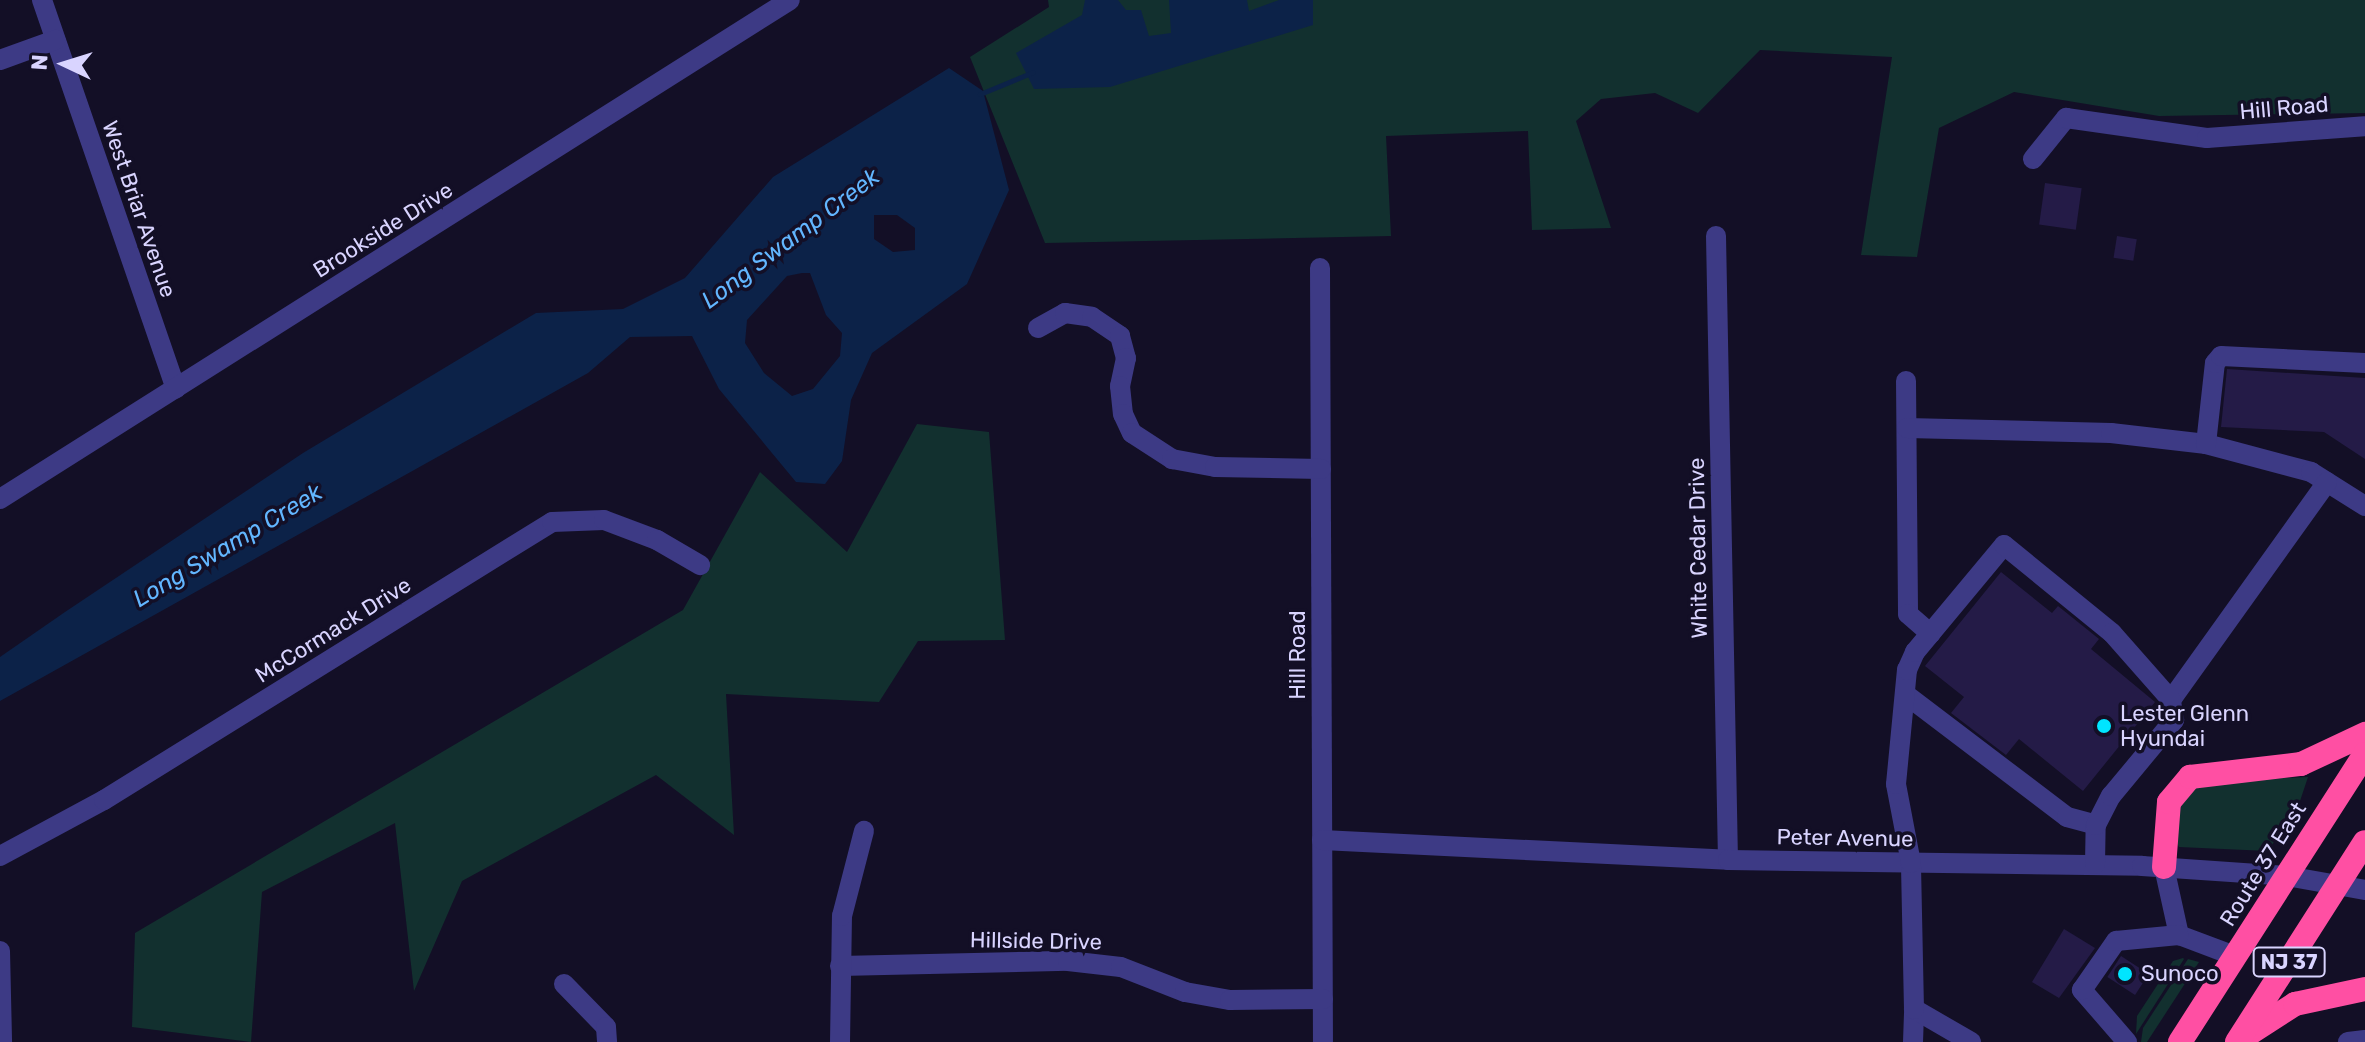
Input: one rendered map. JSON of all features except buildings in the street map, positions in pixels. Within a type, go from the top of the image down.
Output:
[{"type":"highway","points":[[2164,867],[2169,802],[2190,777],[2301,764],[2365,734]]},
{"type":"highway","name":"Route 37 East","points":[[2180,1042],[2365,754]]},
{"type":"highway","name":"NJ 37","points":[[2238,1042],[2365,842]]},
{"type":"highway","points":[[2238,1042],[2295,1004],[2365,989]]},
{"type":"street","name":"West Briar Avenue","points":[[42,0],[176,389]]},
{"type":"street","name":"Brookside Drive","points":[[0,499],[777,3]]},
{"type":"street","points":[[0,60],[55,40]]},
{"type":"street","name":"Hill Road","points":[[2033,159],[2066,118],[2207,138],[2365,126]]},
{"type":"street","name":"White Cedar Drive","points":[[1716,236],[1728,860]]},
{"type":"street","name":"Hill Road","points":[[1320,268],[1323,1042]]},
{"type":"street","points":[[1038,328],[1065,313],[1092,317],[1120,336],[1126,358],[1120,386],[1123,414],[1132,433],[1172,459],[1215,467],[1321,469]]},
{"type":"street","points":[[2206,444],[2215,363],[2221,356],[2365,363]]},
{"type":"street","points":[[1906,381],[1908,614],[1931,634]]},
{"type":"street","points":[[1907,428],[2111,433],[2206,444],[2277,460],[2327,482],[2365,506]]},
{"type":"street","points":[[2171,700],[2327,482]]},
{"type":"street","name":"McCormack Drive","points":[[0,856],[104,800],[552,522],[604,520],[657,540],[700,565]]},
{"type":"street","points":[[1913,1042],[1911,863],[1896,784],[1907,670],[1931,634],[2004,545],[2112,633],[2171,700],[2174,720],[2111,796],[2096,825],[2095,864]]},
{"type":"street","points":[[1905,694],[2067,817],[2096,825]]},
{"type":"street","points":[[840,1042],[842,916],[864,831]]},
{"type":"street","name":"Peter Avenue","points":[[1322,840],[1728,860],[2164,867],[2287,876],[2340,883],[2365,890]]},
{"type":"street","points":[[2164,867],[2179,935]]},
{"type":"street","points":[[2127,1042],[2082,990],[2116,941],[2179,935],[2235,956]]},
{"type":"street","points":[[0,951],[2,1042]]},
{"type":"street","name":"Hillside Drive","points":[[840,966],[1068,961],[1121,967],[1185,992],[1230,1000],[1323,999]]},
{"type":"street","points":[[564,984],[606,1027],[607,1042]]},
{"type":"street","points":[[1914,1009],[1971,1042]]},
{"type":"street","points":[[2348,1042],[2365,1040]]},
{"type":"green space","points":[[1048,0],[2365,0],[2365,113],[2159,116],[2014,92],[1939,128],[1917,257],[1861,255],[1892,57],[1760,50],[1698,113],[1655,93],[1601,99],[1576,121],[1611,228],[1532,230],[1528,131],[1386,136],[1391,236],[1045,243],[970,57],[1049,7]]},
{"type":"green space","points":[[917,424],[989,432],[1005,640],[918,641],[879,702],[726,694],[734,835],[656,775],[462,881],[414,991],[395,823],[262,892],[251,1042],[132,1027],[135,933],[683,610],[760,472],[847,552]]},
{"type":"green space","points":[[2308,777],[2299,804],[2268,851],[2179,847],[2174,838],[2172,813],[2189,788],[2216,781]]},
{"type":"green space","points":[[2183,958],[2136,1034],[2137,1016],[2173,961]]},
{"type":"green space","points":[[2188,959],[2199,962],[2147,1042],[2141,1042],[2143,1028]]},
{"type":"water","points":[[1085,0],[1118,0],[1126,10],[1141,10],[1149,36],[1171,33],[1169,0],[1247,0],[1249,11],[1279,0],[1313,0],[1313,25],[1110,87],[1034,89],[1016,53],[1082,15]]},
{"type":"water","points":[[949,68],[983,91],[1009,190],[967,284],[872,353],[851,400],[842,461],[825,484],[796,482],[719,389],[692,336],[630,337],[588,373],[0,701],[0,657],[65,612],[303,453],[536,313],[623,309],[685,278],[773,177]],"holes":[[[874,215],[897,215],[915,228],[915,250],[893,252],[874,239]],[[810,273],[826,315],[842,333],[840,356],[813,389],[792,396],[764,373],[745,343],[747,320],[787,276]]]},
{"type":"waterway","name":"Long Swamp Creek","points":[[980,94],[1033,72]]},
{"type":"place","name":"Lester Glenn Hyundai","points":[[2104,726]]},
{"type":"place","name":"Sunoco","points":[[2125,974]]}]
